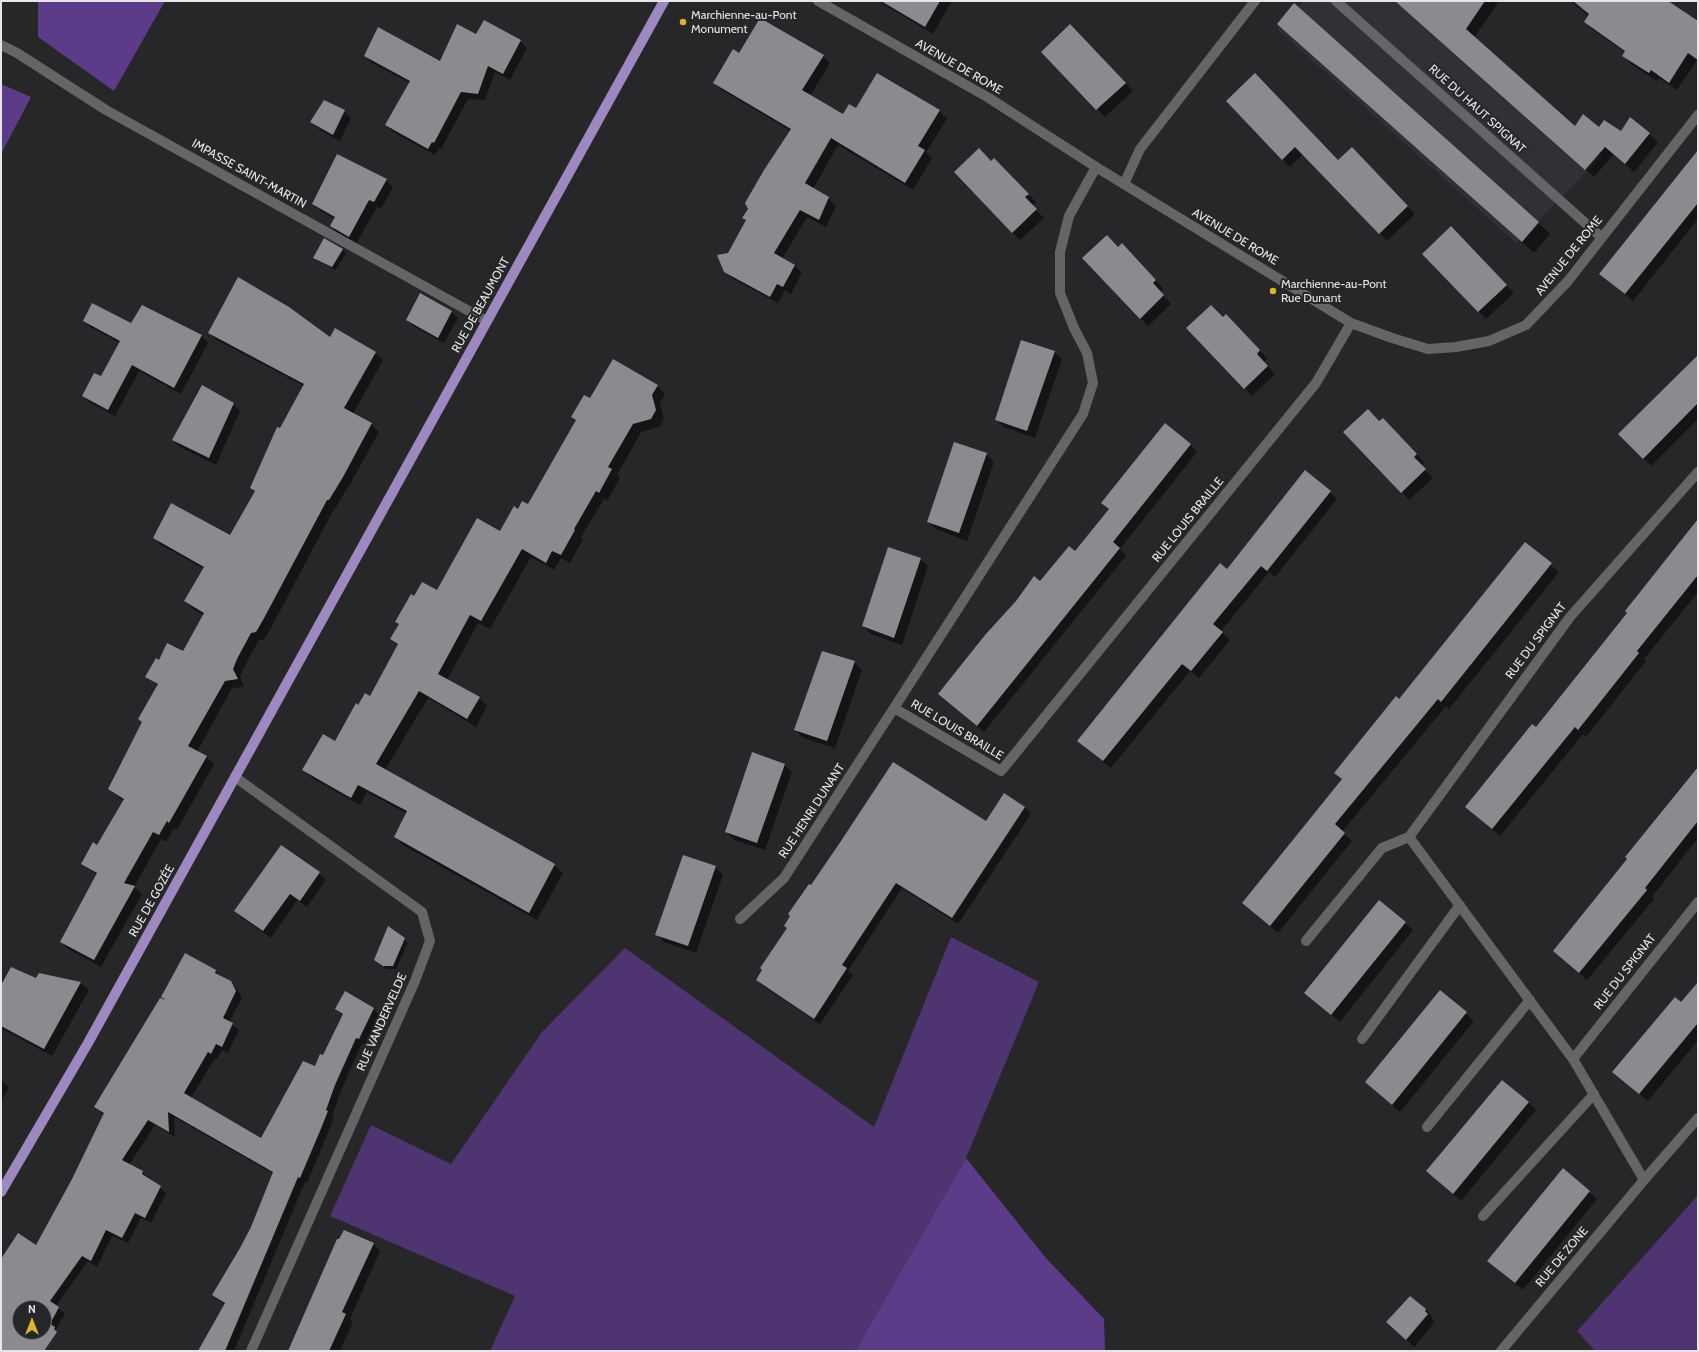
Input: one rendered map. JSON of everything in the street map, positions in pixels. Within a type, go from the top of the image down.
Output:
[{"type":"main road","name":"RUE DE BEAUMONT","points":[[322,621],[664,1]]},
{"type":"main road","name":"RUE DE GOZÉE","points":[[1,1192],[88,1043],[322,621]]},
{"type":"street","name":"AVENUE DE ROME","points":[[818,1],[988,98],[1096,167],[1351,323],[1428,349],[1456,347],[1489,340],[1526,325],[1568,281],[1698,115]]},
{"type":"street","points":[[1124,184],[1140,149],[1255,1]]},
{"type":"street","name":"RUE DU HAUT SPIGNAT","points":[[1336,1],[1601,237]]},
{"type":"street","name":"IMPASSE SAINT-MARTIN","points":[[1,45],[18,53],[106,110],[487,321]]},
{"type":"street","name":"RUE LOUIS BRAILLE","points":[[1096,167],[1069,216],[1060,252],[1060,293],[1074,328],[1087,353],[1093,383],[1083,414],[894,708],[1001,771],[1316,383],[1351,323]]},
{"type":"street","name":"RUE DU SPIGNAT","points":[[1409,837],[1570,617],[1698,472]]},
{"type":"street","name":"RUE HENRI DUNANT","points":[[740,919],[784,878],[894,708]]},
{"type":"street","name":"RUE VANDERVELDE","points":[[235,777],[422,912],[430,941],[415,981],[251,1351]]},
{"type":"street","points":[[1306,941],[1382,848],[1409,837],[1573,1059],[1644,1180]]},
{"type":"street","name":"RUE DU SPIGNAT","points":[[1573,1059],[1698,902]]},
{"type":"street","points":[[1362,1039],[1460,905]]},
{"type":"street","points":[[1427,1127],[1530,1000]]},
{"type":"street","points":[[1483,1216],[1594,1094]]},
{"type":"street","name":"RUE DE ZONE","points":[[1501,1351],[1644,1180],[1698,1118]]},
{"type":"shaded area","points":[[38,1],[165,1],[114,91],[38,37]]},
{"type":"shaded area","points":[[1304,1],[1430,1],[1602,156],[1516,243],[1277,29]]},
{"type":"shaded area","points":[[1,84],[31,97],[1,154]]},
{"type":"shaded area","points":[[951,937],[1039,982],[966,1158],[855,1351],[490,1351],[515,1296],[330,1216],[371,1125],[451,1164],[542,1032],[625,948],[874,1127]]},
{"type":"shaded area","points":[[966,1158],[1045,1257],[1104,1319],[1105,1351],[855,1351]]},
{"type":"shaded area","points":[[1698,1195],[1698,1351],[1595,1351],[1577,1331]]},
{"type":"building","points":[[881,1],[940,1],[925,27]]},
{"type":"building","points":[[1395,1],[1485,1],[1466,29],[1575,126],[1583,114],[1599,127],[1604,120],[1621,131],[1630,117],[1650,133],[1625,164],[1605,147],[1585,170]]},
{"type":"building","points":[[1573,1],[1668,1],[1698,21],[1698,60],[1688,53],[1669,83],[1651,70],[1649,73],[1622,56],[1625,51],[1584,22],[1589,14]]},
{"type":"building","points":[[1294,3],[1539,222],[1522,242],[1277,24]]},
{"type":"building","points":[[760,18],[824,55],[802,90],[843,114],[849,104],[856,108],[877,73],[940,110],[918,146],[925,150],[905,183],[831,138],[805,183],[829,197],[819,220],[800,210],[774,253],[795,265],[783,287],[777,284],[770,297],[724,272],[717,255],[728,253],[746,220],[742,218],[748,209],[745,203],[764,170],[791,129],[713,83],[733,49],[739,53]]},
{"type":"building","points":[[484,20],[521,40],[503,74],[488,66],[478,94],[461,92],[434,143],[432,142],[428,149],[385,125],[410,81],[364,56],[378,27],[440,61],[457,24],[476,34]]},
{"type":"building","points":[[1070,24],[1126,83],[1096,110],[1041,52]]},
{"type":"building","points":[[1255,73],[1338,160],[1352,147],[1408,206],[1379,234],[1295,147],[1282,160],[1226,101]]},
{"type":"building","points":[[324,100],[345,110],[333,135],[310,122]]},
{"type":"building","points":[[979,148],[991,161],[994,158],[1029,194],[1025,197],[1037,209],[1012,233],[954,172]]},
{"type":"building","points":[[1698,150],[1698,203],[1625,294],[1599,274]]},
{"type":"building","points":[[337,154],[387,179],[374,202],[369,200],[349,237],[330,226],[335,217],[312,204]]},
{"type":"building","points":[[1451,226],[1507,285],[1478,312],[1422,254]]},
{"type":"building","points":[[1107,235],[1118,247],[1122,243],[1156,280],[1153,283],[1164,295],[1140,319],[1082,258]]},
{"type":"building","points":[[324,238],[343,249],[332,267],[313,258]]},
{"type":"building","points":[[238,277],[289,307],[330,337],[335,328],[376,352],[344,408],[372,423],[343,477],[329,500],[327,500],[263,620],[256,632],[251,633],[237,659],[233,669],[238,679],[225,681],[188,746],[207,756],[169,823],[167,821],[159,835],[153,832],[124,883],[135,886],[94,960],[60,942],[97,873],[81,864],[93,842],[97,845],[124,799],[108,789],[142,722],[138,719],[158,684],[145,677],[156,658],[159,660],[167,643],[183,651],[204,613],[184,601],[204,567],[153,538],[171,503],[230,535],[255,491],[250,488],[277,427],[280,428],[304,384],[208,333]]},
{"type":"building","points":[[420,293],[452,311],[438,338],[406,320]]},
{"type":"building","points":[[92,303],[131,323],[142,305],[202,335],[174,388],[132,365],[108,410],[82,396],[94,373],[101,376],[120,341],[83,321]]},
{"type":"building","points":[[1211,305],[1223,317],[1226,314],[1260,350],[1257,354],[1268,366],[1244,389],[1186,328]]},
{"type":"building","points":[[1021,340],[1055,351],[1027,431],[995,420]]},
{"type":"building","points":[[1698,355],[1698,403],[1643,459],[1618,434]]},
{"type":"building","points":[[613,359],[658,385],[652,395],[656,410],[651,419],[633,424],[608,467],[612,469],[599,493],[596,491],[561,555],[552,551],[546,563],[522,549],[481,621],[470,615],[438,674],[480,697],[467,719],[419,691],[376,764],[555,864],[529,913],[394,837],[407,811],[358,785],[351,798],[302,770],[323,734],[335,741],[356,703],[358,705],[365,693],[370,696],[398,644],[390,639],[399,624],[395,622],[411,594],[414,596],[422,582],[437,590],[477,518],[500,531],[514,506],[518,509],[522,501],[528,504],[576,420],[571,417],[584,395],[590,398]]},
{"type":"building","points":[[202,385],[234,403],[209,458],[172,440]]},
{"type":"building","points":[[1368,409],[1379,421],[1383,418],[1417,454],[1414,457],[1426,469],[1401,493],[1343,432]]},
{"type":"building","points":[[1165,423],[1191,444],[1113,542],[1120,548],[977,726],[938,694],[985,635],[1016,601],[1034,576],[1040,581],[1069,546],[1075,551],[1109,509],[1101,503]]},
{"type":"building","points":[[954,442],[987,453],[959,533],[927,522]]},
{"type":"building","points":[[1305,470],[1331,491],[1267,571],[1261,566],[1213,624],[1223,632],[1191,671],[1182,664],[1103,761],[1077,741],[1220,563],[1227,569]]},
{"type":"building","points":[[1698,519],[1698,575],[1637,651],[1639,653],[1578,730],[1575,727],[1492,829],[1465,807],[1532,724],[1536,727],[1627,613],[1625,611]]},
{"type":"building","points":[[1525,542],[1552,563],[1441,702],[1438,699],[1335,824],[1345,833],[1270,926],[1242,903],[1342,779],[1334,773],[1396,696],[1399,699]]},
{"type":"building","points":[[888,547],[921,558],[894,638],[862,626]]},
{"type":"building","points":[[822,651],[855,661],[827,741],[794,730]]},
{"type":"building","points":[[752,752],[785,764],[757,843],[725,832]]},
{"type":"building","points":[[893,762],[986,821],[1004,793],[1025,807],[952,918],[896,883],[842,965],[847,968],[814,1019],[756,980],[762,970],[760,968],[787,928],[784,926],[790,916],[788,914],[809,884],[811,885]]},
{"type":"building","points":[[1698,767],[1698,821],[1645,888],[1647,890],[1579,973],[1553,951],[1627,859],[1625,857]]},
{"type":"building","points":[[281,845],[320,872],[300,901],[290,894],[263,931],[234,911]]},
{"type":"building","points":[[683,855],[716,866],[688,946],[655,935]]},
{"type":"building","points":[[1379,900],[1406,922],[1331,1015],[1304,993]]},
{"type":"building","points":[[388,926],[405,938],[393,966],[383,966],[374,960]]},
{"type":"building","points":[[185,953],[216,970],[215,973],[231,981],[236,991],[223,1018],[233,1023],[222,1047],[216,1044],[211,1054],[208,1052],[184,1093],[261,1138],[303,1061],[315,1066],[320,1054],[323,1055],[343,1014],[335,1009],[345,991],[374,1008],[359,1039],[356,1038],[335,1085],[326,1110],[328,1111],[320,1131],[300,1178],[298,1177],[225,1351],[198,1351],[225,1303],[212,1295],[251,1227],[273,1172],[168,1112],[169,1132],[148,1120],[122,1160],[143,1171],[142,1174],[161,1186],[145,1218],[135,1213],[122,1238],[106,1230],[91,1261],[82,1256],[51,1300],[12,1300],[12,1340],[52,1340],[44,1351],[1,1351],[1,1259],[18,1233],[36,1245],[72,1179],[104,1113],[94,1107],[160,998],[166,1000],[161,997]]},
{"type":"building","points":[[11,967],[36,978],[39,973],[81,982],[44,1049],[1,1026],[1,985]]},
{"type":"building","points":[[1698,982],[1698,1023],[1639,1094],[1612,1072],[1675,997],[1681,1002]]},
{"type":"building","points":[[1440,990],[1467,1012],[1392,1105],[1365,1082]]},
{"type":"building","points":[[1502,1080],[1529,1102],[1453,1194],[1426,1171]]},
{"type":"building","points":[[1563,1168],[1590,1191],[1515,1283],[1487,1261]]},
{"type":"building","points":[[344,1230],[374,1243],[342,1312],[346,1314],[329,1351],[288,1351],[337,1239],[339,1239]]},
{"type":"building","points":[[1410,1296],[1426,1309],[1425,1311],[1428,1314],[1406,1340],[1386,1322]]},
{"type":"building","points":[[52,1302],[59,1307],[52,1320]]},
{"type":"building","points":[[52,1325],[55,1327],[54,1329],[57,1332],[52,1339]]},
{"type":"place","name":"Marchienne-au-Pont Monument","points":[[683,22]]},
{"type":"place","name":"Marchienne-au-Pont Rue Dunant","points":[[1273,291]]}]
